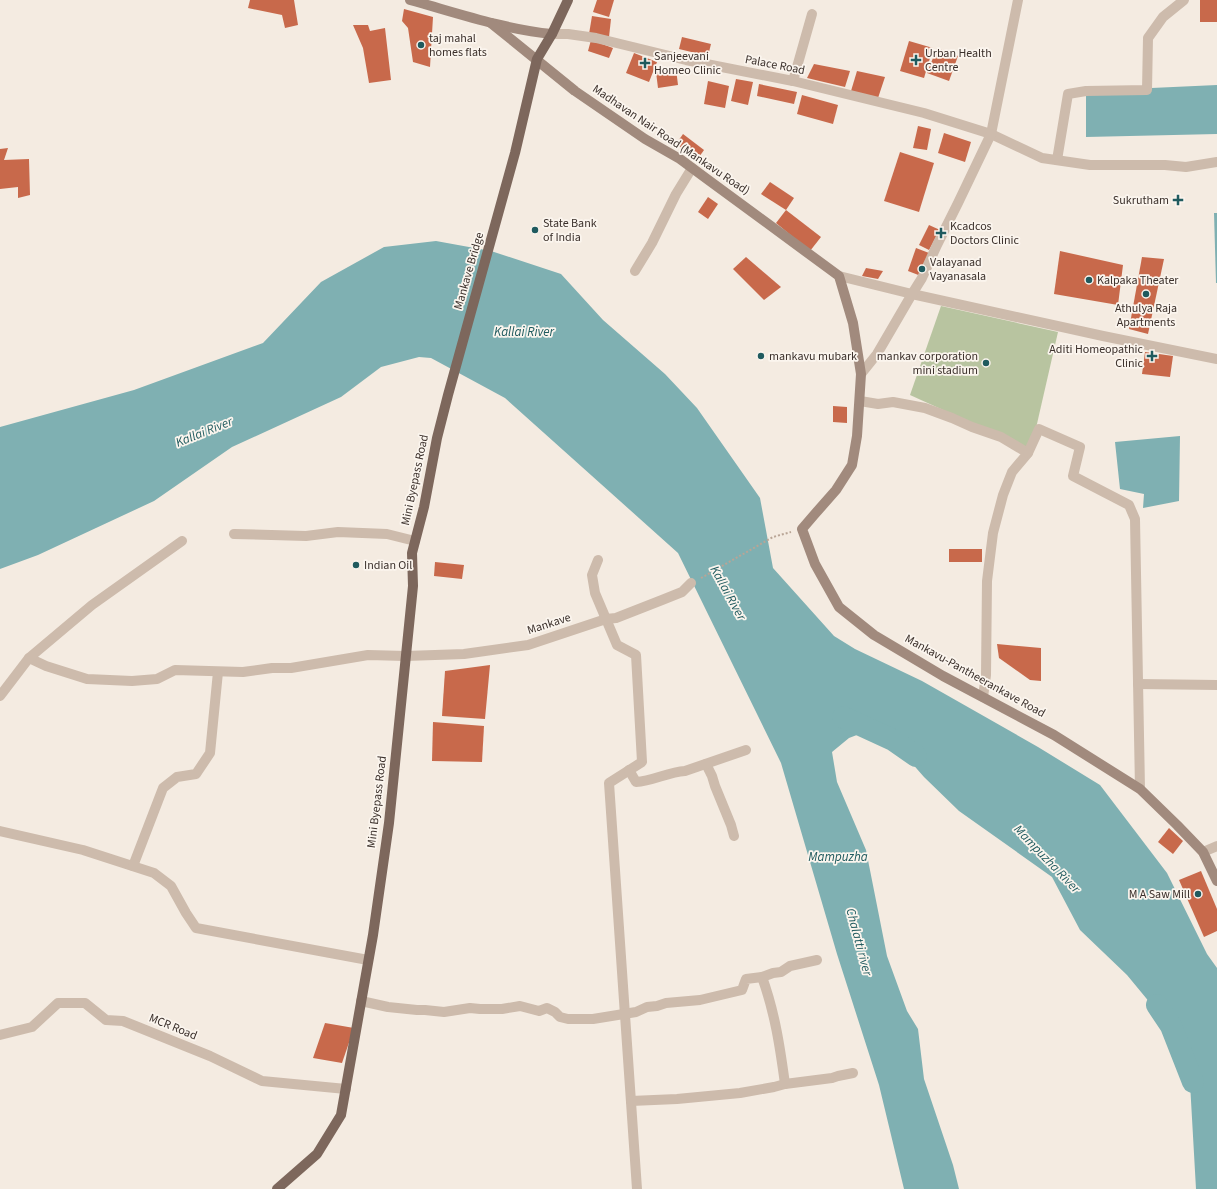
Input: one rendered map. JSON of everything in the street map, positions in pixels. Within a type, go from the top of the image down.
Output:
[{"type":"main road","name":"Madhavan Nair Road (Mankavu Road)","points":[[410,0],[491,23],[552,34]]},
{"type":"main road","points":[[537,59],[552,34],[568,0]]},
{"type":"main road","name":"Madhavan Nair Road (Mankavu Road)","points":[[491,23],[581,95],[645,140],[680,159],[839,276]]},
{"type":"main road","name":"Mankave Bridge","points":[[448,395],[515,154],[537,59]]},
{"type":"main road","points":[[802,529],[836,490],[852,465],[857,436],[861,374],[853,323],[839,276]]},
{"type":"main road","name":"Mini Byepass Road","points":[[277,1189],[317,1154],[341,1115],[368,960],[389,823],[413,586],[412,553],[424,507],[437,438],[448,395]]},
{"type":"main road","name":"Mankavu-Pantheerankave Road","points":[[802,529],[815,564],[839,607],[874,635],[942,676],[1054,735],[1140,789],[1203,852],[1217,881]]},
{"type":"street","points":[[861,374],[878,354],[922,278],[991,134],[1018,0]]},
{"type":"street","points":[[1057,160],[1068,94],[1086,91],[1147,90],[1148,38],[1163,17],[1184,0]]},
{"type":"street","points":[[793,81],[812,14]]},
{"type":"street","name":"Palace Road","points":[[552,34],[568,34],[596,38],[686,60],[793,81],[924,113],[991,134],[1042,158],[1090,165],[1165,165],[1186,167],[1217,162]]},
{"type":"street","points":[[635,271],[652,243],[676,194],[692,168]]},
{"type":"street","points":[[839,276],[912,294],[1217,360]]},
{"type":"street","points":[[860,401],[878,404],[893,402],[925,408],[1001,437],[1028,453]]},
{"type":"street","points":[[983,697],[986,675],[987,581],[993,533],[1012,472],[1028,453],[1039,429],[1080,447],[1073,476],[1129,505],[1134,519],[1140,789]]},
{"type":"street","points":[[234,534],[306,536],[338,532],[387,534],[415,541]]},
{"type":"street","points":[[0,696],[29,658],[92,605],[182,540]]},
{"type":"street","points":[[598,560],[592,575],[595,593],[617,645],[636,655],[642,762],[609,783],[637,1189]]},
{"type":"street","name":"Mankave","points":[[29,658],[46,666],[88,678],[114,681],[132,681],[157,679],[174,670],[243,672],[272,668],[291,668],[368,655],[406,656],[464,654],[528,646],[606,619],[616,618],[640,610],[682,592],[691,583]]},
{"type":"street","points":[[133,866],[163,788],[177,777],[196,774],[210,753],[218,672]]},
{"type":"street","points":[[1138,684],[1217,685]]},
{"type":"street","points":[[629,770],[636,782],[643,781],[677,771],[685,771],[746,750]]},
{"type":"street","points":[[706,764],[712,776],[734,836]]},
{"type":"street","points":[[0,831],[83,850],[154,873],[171,886],[196,928],[368,960]]},
{"type":"street","points":[[1203,852],[1217,846]]},
{"type":"street","points":[[361,1000],[383,1006],[444,1012],[470,1008],[491,1010],[520,1006],[539,1011],[547,1008],[555,1012],[560,1017],[568,1020],[593,1019],[636,1012],[647,1007],[666,1003],[700,1000],[742,990],[746,980],[781,972],[790,966],[818,960]]},
{"type":"street","points":[[762,977],[772,1006],[779,1040],[785,1084]]},
{"type":"street","name":"MCR Road","points":[[0,1035],[32,1026],[58,1003],[85,1003],[106,1020],[123,1021],[210,1056],[262,1081],[346,1089]]},
{"type":"street","points":[[631,1101],[719,1096],[761,1090],[785,1084],[832,1078],[853,1073]]},
{"type":"path","points":[[691,583],[773,537],[802,529]]},
{"type":"green space","name":"mankav corporation mini stadium","points":[[941,306],[1058,332],[1031,450],[910,395]]},
{"type":"water","points":[[1217,85],[1217,134],[1086,137],[1086,91]]},
{"type":"water","points":[[1214,213],[1217,213],[1217,283],[1216,283]]},
{"type":"water","name":"Kallai River","points":[[436,241],[491,251],[561,274],[603,320],[665,374],[697,408],[760,498],[773,568],[834,636],[855,649],[922,681],[1038,747],[1100,785],[1167,873],[1207,954],[1217,968],[1217,1189],[1196,1189],[1190,1083],[1181,1059],[1184,1044],[1127,975],[1080,930],[1052,877],[959,811],[924,777],[889,737],[875,728],[849,738],[832,752],[837,782],[866,850],[887,956],[907,1011],[918,1029],[924,1079],[953,1165],[959,1189],[904,1189],[879,1085],[837,954],[781,763],[678,553],[505,398],[431,358],[419,357],[381,367],[341,397],[232,447],[154,501],[38,555],[0,569],[0,427],[134,390],[263,343],[321,282],[384,247]]},
{"type":"water","points":[[1180,436],[1179,501],[1143,508],[1144,494],[1120,489],[1115,442]]},
{"type":"building","points":[[250,0],[294,0],[298,25],[285,28],[282,15],[248,8]]},
{"type":"building","points":[[597,0],[614,0],[609,17],[593,12]]},
{"type":"building","points":[[1200,0],[1217,0],[1217,22],[1200,22]]},
{"type":"building","name":"taj mahal homes flats","points":[[404,9],[433,17],[430,67],[413,62],[408,28],[402,21]]},
{"type":"building","points":[[592,16],[611,19],[609,37],[589,34]]},
{"type":"building","points":[[353,25],[368,25],[370,31],[385,28],[391,80],[369,83],[363,48]]},
{"type":"building","points":[[682,37],[711,44],[708,56],[679,49]]},
{"type":"building","points":[[591,40],[613,48],[609,58],[588,51]]},
{"type":"building","name":"Urban Health Centre","points":[[909,41],[933,48],[924,78],[900,71]]},
{"type":"building","points":[[937,48],[958,56],[949,81],[927,73]]},
{"type":"building","points":[[634,53],[657,62],[649,82],[626,73]]},
{"type":"building","points":[[814,64],[850,71],[845,87],[807,78]]},
{"type":"building","points":[[676,69],[678,85],[658,88],[656,72]]},
{"type":"building","points":[[857,71],[885,77],[878,98],[851,91]]},
{"type":"building","points":[[736,79],[753,82],[748,105],[731,101]]},
{"type":"building","points":[[708,81],[729,86],[725,108],[704,104]]},
{"type":"building","points":[[759,84],[797,92],[794,104],[757,96]]},
{"type":"building","points":[[802,95],[838,105],[833,124],[797,114]]},
{"type":"building","points":[[918,126],[931,129],[927,150],[913,148]]},
{"type":"building","points":[[944,133],[971,142],[965,162],[938,153]]},
{"type":"building","points":[[683,134],[704,150],[697,160],[676,144]]},
{"type":"building","points":[[8,148],[4,160],[29,159],[30,195],[18,198],[18,187],[0,189],[0,149]]},
{"type":"building","points":[[900,152],[934,163],[919,212],[884,201]]},
{"type":"building","points":[[770,182],[794,198],[786,210],[761,194]]},
{"type":"building","points":[[708,197],[718,204],[708,219],[698,212]]},
{"type":"building","points":[[786,210],[821,237],[810,251],[776,223]]},
{"type":"building","points":[[929,225],[940,230],[929,250],[919,245]]},
{"type":"building","points":[[916,248],[929,253],[921,276],[908,271]]},
{"type":"building","name":"Kalpaka Theater","points":[[1060,251],[1123,265],[1118,305],[1054,294]]},
{"type":"building","points":[[746,257],[781,287],[764,300],[733,269]]},
{"type":"building","name":"Athulya Raja Apartments","points":[[1142,257],[1164,259],[1148,334],[1129,329]]},
{"type":"building","points":[[866,268],[883,271],[878,279],[862,276]]},
{"type":"building","points":[[1145,352],[1173,356],[1170,377],[1142,374]]},
{"type":"building","points":[[833,406],[847,407],[847,423],[833,422]]},
{"type":"building","points":[[949,549],[982,549],[982,562],[949,562]]},
{"type":"building","points":[[435,562],[464,565],[462,579],[434,576]]},
{"type":"building","points":[[997,644],[1041,648],[1041,681],[1030,680],[999,658]]},
{"type":"building","points":[[490,665],[485,719],[442,716],[445,671]]},
{"type":"building","points":[[433,722],[484,726],[482,762],[432,761]]},
{"type":"building","points":[[1169,828],[1183,841],[1173,854],[1158,842]]},
{"type":"building","name":"M A Saw Mill","points":[[1201,871],[1217,909],[1217,931],[1204,937],[1179,880]]},
{"type":"building","points":[[325,1023],[354,1028],[342,1063],[313,1058]]},
{"type":"waterway","name":"Mampuzha River","points":[[843,717],[893,740],[916,756]]},
{"type":"waterway","name":"Mampuzha River","points":[[1157,1005],[1171,1026],[1193,1082]]},
{"type":"place","name":"taj mahal homes flats","points":[[421,45]]},
{"type":"place","name":"Urban Health Centre","points":[[916,60]]},
{"type":"place","name":"Sanjeevani Homeo Clinic","points":[[645,63]]},
{"type":"place","name":"Sukrutham","points":[[1178,200]]},
{"type":"place","name":"State Bank of India","points":[[535,230]]},
{"type":"place","name":"Kcadcos Doctors Clinic","points":[[941,233]]},
{"type":"place","name":"Valayanad Vayanasala","points":[[922,269]]},
{"type":"place","name":"Kalpaka Theater","points":[[1089,280]]},
{"type":"place","name":"Athulya Raja Apartments","points":[[1146,294]]},
{"type":"place","name":"mankavu mubark","points":[[761,356]]},
{"type":"place","name":"Aditi Homeopathic Clinic","points":[[1152,356]]},
{"type":"place","name":"mankav corporation mini stadium","points":[[986,363]]},
{"type":"place","name":"Indian Oil","points":[[356,565]]},
{"type":"place","name":"M A Saw Mill","points":[[1198,894]]},
{"type":"water label","name":"Mampuzha","points":[[838,857]]},
{"type":"water label","name":"Chalatti river","points":[[859,942]]}]
